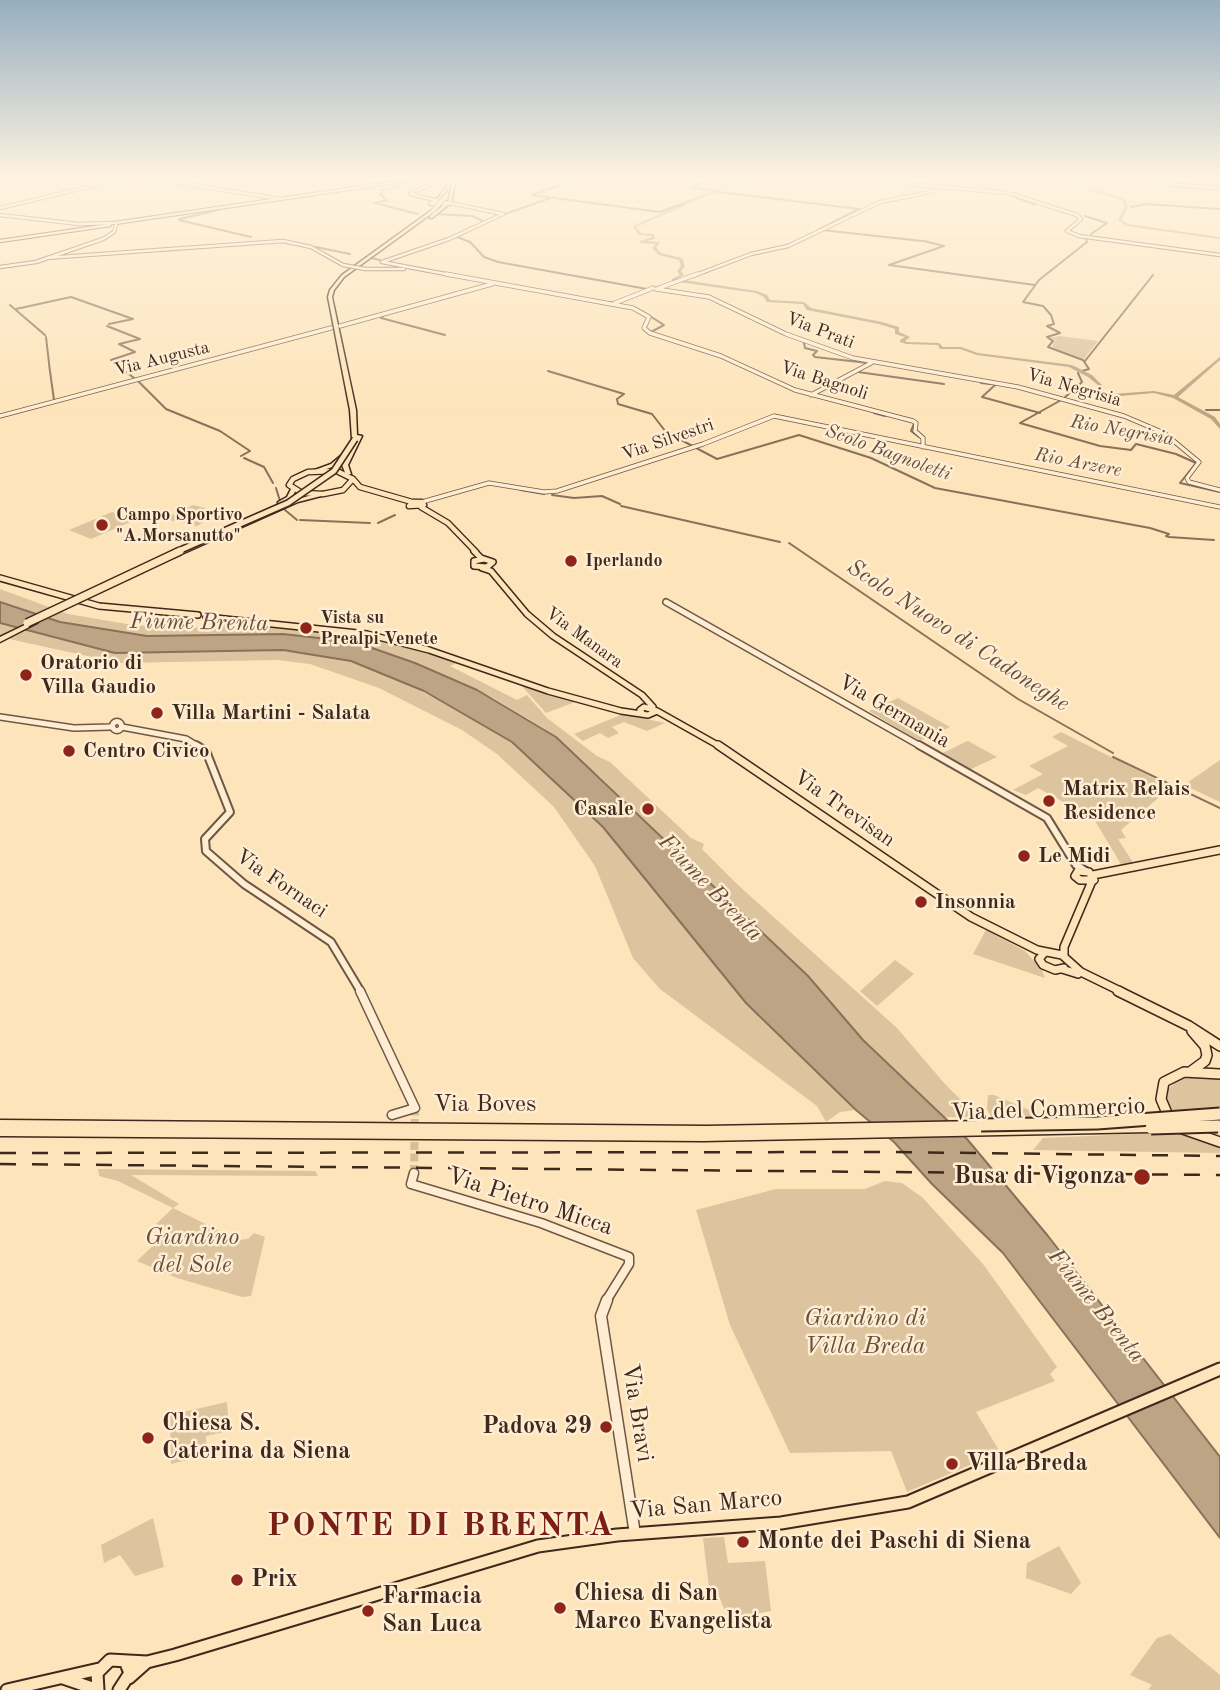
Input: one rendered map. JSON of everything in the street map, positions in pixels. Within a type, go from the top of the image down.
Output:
[{"type":"highway","points":[[0,638],[306,492],[341,465],[355,439],[351,401],[331,304],[332,290],[343,276],[370,256]]},
{"type":"highway","points":[[315,471],[333,465],[345,452],[352,436],[351,401]]},
{"type":"highway","points":[[350,477],[345,465],[358,443],[360,427],[355,406],[351,401]]},
{"type":"highway","points":[[246,522],[286,500],[292,490]]},
{"type":"highway","points":[[154,563],[302,499],[323,494]]},
{"type":"highway","name":"Via del Commercio","points":[[975,1126],[1097,1123],[1220,1114]]},
{"type":"highway","name":"Via Boves","points":[[0,1124],[918,1135]]},
{"type":"highway","name":"Via Boves","points":[[0,1132],[835,1132],[975,1126]]},
{"type":"highway","name":"Via del Commercio","points":[[918,1135],[1220,1126]]},
{"type":"main road","points":[[375,491],[323,494],[292,490],[289,483],[315,471],[350,477],[360,486],[421,504],[448,523],[479,558],[492,561],[491,569]]},
{"type":"main road","points":[[335,492],[349,486],[350,477]]},
{"type":"main road","name":"Via Manara","points":[[479,558],[473,565],[491,569],[545,630],[636,692],[656,709]]},
{"type":"main road","name":"Via Trevisan","points":[[0,578],[99,606],[262,624],[329,628],[374,636],[607,706],[644,711],[674,721],[695,730],[943,900],[993,929],[1045,954]]},
{"type":"main road","name":"Via Manara","points":[[636,692],[645,702],[644,711]]},
{"type":"main road","points":[[644,711],[656,709]]},
{"type":"main road","name":"Via Trevisan","points":[[656,709],[674,721]]},
{"type":"main road","points":[[1076,869],[1076,878],[1088,879],[1220,850]]},
{"type":"main road","points":[[1088,879],[1064,947],[1065,963],[1076,973],[1193,1032],[1205,1046],[1207,1055],[1205,1061],[1190,1072]]},
{"type":"main road","points":[[1045,954],[1064,947]]},
{"type":"main road","points":[[1045,954],[1049,968],[1065,963]]},
{"type":"main road","points":[[1045,954],[1199,1031],[1220,1046]]},
{"type":"main road","points":[[1190,1072],[1220,1074]]},
{"type":"main road","name":"Via del Commercio","points":[[1190,1072],[1176,1074],[1164,1082],[1161,1089],[1163,1105],[1179,1128],[1219,1142]]},
{"type":"main road","name":"Via San Marco","points":[[99,1669],[110,1660],[147,1662],[538,1546],[635,1534],[781,1523],[900,1504],[937,1492],[1220,1369]]},
{"type":"main road","points":[[125,1661],[130,1668],[125,1685]]},
{"type":"main road","name":"Via San Marco","points":[[125,1685],[147,1662]]},
{"type":"main road","points":[[8,1690],[99,1669]]},
{"type":"main road","points":[[98,1690],[95,1678],[99,1669]]},
{"type":"main road","points":[[63,1678],[90,1685],[98,1690]]},
{"type":"street","points":[[0,267],[53,256]]},
{"type":"street","points":[[50,257],[64,256]]},
{"type":"street","points":[[327,256],[342,265],[365,269],[403,268]]},
{"type":"street","name":"Via Bagnoli","points":[[400,256],[382,262],[403,268],[613,303],[648,317],[644,328],[650,333],[721,356],[811,395],[914,421],[915,431],[923,438],[923,447]]},
{"type":"street","points":[[613,303],[732,264],[747,256]]},
{"type":"street","points":[[340,326],[494,283]]},
{"type":"street","name":"Via Prati","points":[[656,289],[709,297],[812,345],[871,363]]},
{"type":"street","name":"Via Augusta","points":[[0,416],[331,328]]},
{"type":"street","name":"Via Prati","points":[[811,395],[871,363]]},
{"type":"street","name":"Via Negrisia","points":[[871,363],[1016,386],[1118,415],[1164,433],[1199,461],[1188,481],[1220,490]]},
{"type":"street","name":"Via Silvestri","points":[[421,504],[489,483],[553,492],[696,447],[774,416],[923,447]]},
{"type":"street","points":[[923,447],[1220,507]]},
{"type":"street","name":"Via Germania","points":[[666,602],[1049,820],[1076,869]]},
{"type":"street","name":"Via Fornaci","points":[[0,717],[74,728],[110,727],[118,723],[122,727],[186,739],[206,751],[230,812],[205,839],[206,850],[244,884],[331,942],[382,1033],[415,1108],[392,1115]]},
{"type":"street","name":"Via Pietro Micca","points":[[414,1173],[411,1184],[624,1253],[629,1257],[629,1264],[606,1301]]},
{"type":"street","name":"Via Bravi","points":[[606,1301],[601,1322],[635,1534]]},
{"type":"green space","points":[[1060,336],[1098,341],[1084,359],[1052,347],[1055,340],[1049,338]]},
{"type":"green space","points":[[193,505],[221,512],[197,526],[164,519]]},
{"type":"green space","name":"Campo Sportivo \"A.Morsanutto\"","points":[[112,512],[135,520],[91,539],[69,530]]},
{"type":"green space","points":[[0,589],[68,614],[133,625],[221,628],[222,622],[353,633],[458,662],[450,666],[517,700],[527,695],[547,718],[597,756],[610,762],[691,838],[704,844],[702,849],[738,885],[897,1028],[945,1084],[978,1117],[945,1117],[863,1040],[808,976],[600,777],[545,729],[493,698],[415,663],[355,642],[283,634],[158,637],[105,630],[54,620],[0,602]]},
{"type":"green space","points":[[0,623],[115,653],[272,650],[331,656],[380,671],[471,716],[524,751],[603,827],[746,1003],[856,1110],[840,1112],[826,1122],[817,1106],[660,989],[633,958],[595,866],[554,807],[497,754],[462,730],[379,688],[310,664],[277,660],[119,663],[0,637]]},
{"type":"green space","points":[[520,684],[578,701],[546,713]]},
{"type":"green space","points":[[898,698],[950,727],[919,741],[869,711]]},
{"type":"green space","points":[[623,714],[665,723],[647,731],[624,722],[612,727],[619,733],[608,738],[600,733],[583,741],[574,734]]},
{"type":"green space","points":[[1061,732],[1171,787],[1121,830],[1126,838],[1118,839],[1134,864],[1122,866],[1094,819],[1038,788],[1026,795],[1013,790],[1043,774],[1029,766],[1068,746],[1052,737]]},
{"type":"green space","points":[[967,741],[997,757],[969,770],[941,754]]},
{"type":"green space","points":[[1220,760],[1220,802],[1184,785]]},
{"type":"green space","points":[[986,930],[1025,951],[1042,970],[1045,978],[973,954]]},
{"type":"green space","points":[[895,960],[914,974],[877,1006],[860,991]]},
{"type":"green space","points":[[1184,1076],[1220,1077],[1220,1108],[1172,1113],[1167,1099],[1168,1089]]},
{"type":"green space","points":[[988,1095],[994,1095],[1050,1119],[993,1120],[987,1109]]},
{"type":"green space","points":[[1177,1132],[1220,1146],[1220,1153],[1033,1150],[1043,1138]]},
{"type":"green space","points":[[98,1169],[315,1171],[318,1176],[131,1175],[179,1204],[173,1208],[118,1181],[99,1176]]},
{"type":"green space","name":"Giardino di Villa Breda","points":[[885,1181],[902,1183],[923,1198],[983,1264],[1057,1367],[1050,1374],[1055,1381],[976,1412],[1000,1452],[907,1492],[891,1451],[790,1453],[730,1325],[696,1210],[776,1189],[865,1189]]},
{"type":"green space","name":"Giardino del Sole","points":[[173,1208],[238,1240],[248,1239],[254,1233],[265,1237],[251,1296],[242,1297],[177,1278],[137,1261],[168,1231],[156,1224]]},
{"type":"green space","points":[[227,1402],[229,1431],[206,1436],[207,1455],[171,1464],[170,1415]]},
{"type":"green space","points":[[153,1518],[164,1567],[135,1576],[120,1555],[104,1563],[101,1545]]},
{"type":"green space","points":[[724,1537],[728,1563],[765,1561],[771,1611],[735,1617],[737,1625],[731,1626],[715,1586],[709,1587],[703,1538]]},
{"type":"green space","points":[[1059,1546],[1081,1583],[1071,1594],[1026,1578],[1027,1563]]},
{"type":"green space","points":[[1170,1634],[1220,1675],[1220,1690],[1148,1690],[1152,1685],[1130,1675],[1157,1638]]},
{"type":"water","name":"Fiume Brenta","points":[[0,602],[60,622],[147,636],[283,634],[355,642],[415,663],[477,690],[556,737],[808,976],[863,1040],[967,1139],[1048,1236],[1220,1457],[1220,1538],[1003,1253],[932,1184],[894,1142],[856,1110],[746,1003],[603,827],[512,742],[424,691],[351,661],[283,650],[115,653],[0,623]]},
{"type":"waterway","name":"Rio Arzere","points":[[483,256],[498,262],[647,289]]},
{"type":"waterway","points":[[668,256],[681,259],[683,266],[679,271],[682,275],[673,280],[757,292],[766,296],[768,301],[804,303],[809,309],[880,323],[897,328],[897,333],[908,337],[902,341],[906,343],[939,344],[942,348],[961,348],[977,354],[1070,366],[1090,376],[1100,385],[1099,391],[1111,396],[1154,392],[1175,397]]},
{"type":"waterway","points":[[915,256],[889,265],[1035,285]]},
{"type":"waterway","name":"Rio Negrisia","points":[[1069,256],[1039,280],[1023,302],[1043,306],[1051,315],[1054,324],[1047,326],[1060,333],[1047,337],[1053,341],[1048,347],[1083,360],[1089,369],[1082,371]]},
{"type":"waterway","points":[[371,258],[380,260]]},
{"type":"waterway","points":[[1085,361],[1153,275]]},
{"type":"waterway","points":[[16,309],[71,297],[133,319],[109,324]]},
{"type":"waterway","name":"Scolo Nuovo di Cadoneghe","points":[[10,305],[45,335]]},
{"type":"waterway","name":"Rio Arzere","points":[[642,311],[664,325],[651,332]]},
{"type":"waterway","name":"Scolo Bagnoletti","points":[[383,316],[381,318],[445,335]]},
{"type":"waterway","points":[[107,326],[140,339],[119,344],[135,352],[111,360],[134,378]]},
{"type":"waterway","name":"Scolo Nuovo di Cadoneghe","points":[[46,337],[49,363]]},
{"type":"waterway","points":[[804,343],[805,348],[817,351],[813,355],[815,357],[868,363]]},
{"type":"waterway","points":[[1175,397],[1220,358]]},
{"type":"waterway","name":"Scolo Nuovo di Cadoneghe","points":[[49,364],[54,400]]},
{"type":"waterway","name":"Scolo Bagnoletti","points":[[548,371],[624,394],[617,399],[618,404],[652,414],[666,432],[717,459],[799,435],[871,458],[935,488],[1150,528],[1169,534],[1166,536],[1169,537],[1214,540]]},
{"type":"waterway","points":[[858,372],[944,384]]},
{"type":"waterway","name":"Rio Negrisia","points":[[1039,413],[1063,399],[1082,382],[1078,373]]},
{"type":"waterway","name":"Scolo Nuovo di Cadoneghe","points":[[137,380],[166,409],[220,431],[250,451],[241,456]]},
{"type":"waterway","points":[[981,383],[990,384]]},
{"type":"waterway","points":[[995,385],[982,397],[1039,413]]},
{"type":"waterway","points":[[1175,397],[1213,418],[1220,427]]},
{"type":"waterway","points":[[1206,410],[1220,410]]},
{"type":"waterway","name":"Rio Arzere","points":[[874,413],[885,416]]},
{"type":"waterway","name":"Rio Negrisia","points":[[1039,413],[1020,423],[1100,446],[1131,450],[1136,444],[1176,454],[1196,463],[1180,483],[1220,492]]},
{"type":"waterway","name":"Rio Arzere","points":[[914,424],[911,431],[919,437]]},
{"type":"waterway","name":"Scolo Nuovo di Cadoneghe","points":[[244,458],[264,467],[273,483]]},
{"type":"waterway","name":"Scolo Nuovo di Cadoneghe","points":[[276,488],[280,501]]},
{"type":"waterway","name":"Scolo Nuovo di Cadoneghe","points":[[521,490],[544,494]]},
{"type":"waterway","name":"Scolo Nuovo di Cadoneghe","points":[[552,495],[574,498],[602,496],[620,504]]},
{"type":"waterway","name":"Scolo Nuovo di Cadoneghe","points":[[621,506],[780,542]]},
{"type":"waterway","name":"Scolo Nuovo di Cadoneghe","points":[[285,510],[297,520]]},
{"type":"waterway","name":"Scolo Nuovo di Cadoneghe","points":[[378,523],[395,515]]},
{"type":"waterway","name":"Scolo Nuovo di Cadoneghe","points":[[300,520],[370,523]]},
{"type":"waterway","name":"Scolo Nuovo di Cadoneghe","points":[[789,543],[1018,699],[1113,753]]},
{"type":"waterway","name":"Scolo Nuovo di Cadoneghe","points":[[1113,757],[1220,808]]},
{"type":"tunnel","points":[[414,1173],[415,1108]]},
{"type":"railway","points":[[0,1153],[890,1152],[1220,1156]]},
{"type":"railway","points":[[0,1164],[1220,1175]]},
{"type":"place","name":"Campo Sportivo \"A.Morsanutto\"","points":[[102,525]]},
{"type":"place","name":"Iperlando","points":[[571,561]]},
{"type":"place","name":"Vista su Prealpi Venete","points":[[306,628]]},
{"type":"place","name":"Oratorio di Villa Gaudio","points":[[26,675]]},
{"type":"place","name":"Villa Martini - Salata","points":[[157,713]]},
{"type":"place","name":"Centro Civico","points":[[69,751]]},
{"type":"place","name":"Matrix Relais Residence","points":[[1049,801]]},
{"type":"place","name":"Casale","points":[[648,809]]},
{"type":"place","name":"Le Midi","points":[[1024,856]]},
{"type":"place","name":"Insonnia","points":[[921,902]]},
{"type":"place","name":"Busa di Vigonza","points":[[1142,1177]]},
{"type":"place","name":"Padova 29","points":[[606,1427]]},
{"type":"place","name":"Chiesa S. Caterina da Siena","points":[[148,1438]]},
{"type":"place","name":"Villa Breda","points":[[952,1464]]},
{"type":"place","name":"Monte dei Paschi di Siena","points":[[743,1542]]},
{"type":"place","name":"Prix","points":[[237,1580]]},
{"type":"place","name":"Chiesa di San Marco Evangelista","points":[[560,1608]]},
{"type":"place","name":"Farmacia San Luca","points":[[368,1611]]},
{"type":"district","name":"PONTE DI BRENTA","points":[[441,1526]]}]
